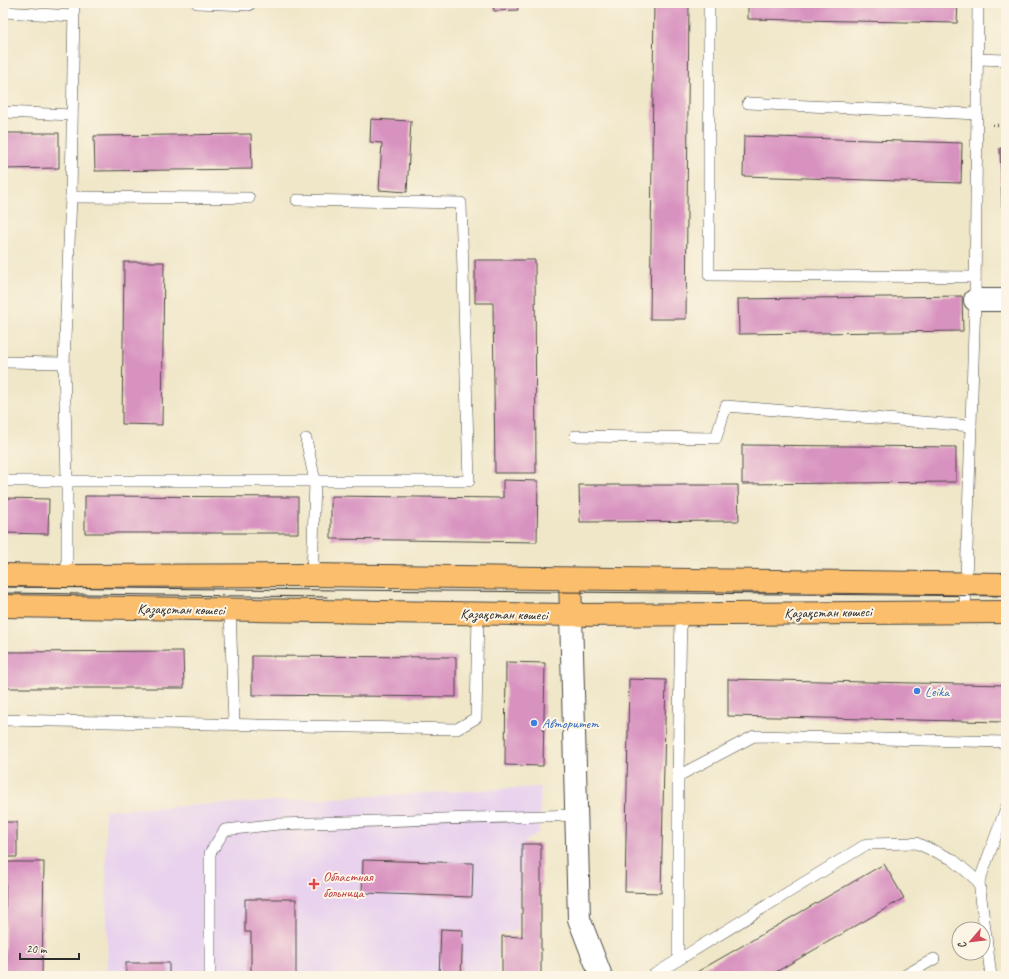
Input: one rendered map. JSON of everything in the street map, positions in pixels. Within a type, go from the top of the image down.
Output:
[{"type":"main road","name":"Қазақстан көшесі","points":[[3,575],[312,575],[1006,584]]},
{"type":"main road","points":[[65,607],[67,576]]},
{"type":"main road","points":[[570,579],[571,615]]},
{"type":"main road","name":"Қазақстан көшесі","points":[[3,606],[571,615],[966,611],[1006,612]]},
{"type":"street","points":[[975,300],[1006,300]]},
{"type":"street","points":[[571,615],[579,919],[601,976]]},
{"type":"lane","points":[[67,576],[68,480],[64,363],[71,197],[74,3]]},
{"type":"lane","points":[[197,3],[249,5]]},
{"type":"lane","points":[[709,3],[709,275],[975,277]]},
{"type":"lane","points":[[966,611],[965,584],[975,300],[978,3]]},
{"type":"lane","points":[[3,12],[73,16]]},
{"type":"lane","points":[[977,60],[1006,60]]},
{"type":"lane","points":[[748,104],[977,114]]},
{"type":"lane","points":[[3,112],[72,115]]},
{"type":"lane","points":[[71,197],[249,198]]},
{"type":"lane","points":[[3,481],[469,481],[461,203],[297,200]]},
{"type":"lane","points":[[3,362],[64,363]]},
{"type":"lane","points":[[575,436],[716,438],[726,406],[971,426]]},
{"type":"lane","points":[[306,440],[315,481],[312,575]]},
{"type":"lane","points":[[230,610],[234,724]]},
{"type":"lane","points":[[3,720],[457,728],[476,718],[478,613]]},
{"type":"lane","points":[[678,960],[678,776],[681,614]]},
{"type":"lane","points":[[678,776],[754,736],[1006,742]]},
{"type":"lane","points":[[991,976],[979,882],[1006,808]]},
{"type":"lane","points":[[210,976],[210,853],[225,830],[279,824],[576,814]]},
{"type":"lane","points":[[652,976],[868,844],[916,843],[952,859],[979,882]]},
{"type":"lane","points":[[904,976],[934,959]]},
{"type":"path","points":[[992,125],[1006,125]]},
{"type":"shaded area","name":"Областная больница","points":[[541,787],[539,832],[523,844],[518,930],[498,935],[498,976],[108,976],[105,810]]},
{"type":"building","points":[[493,3],[517,3],[518,10],[494,11]]},
{"type":"building","points":[[654,3],[689,3],[686,319],[650,319]]},
{"type":"building","points":[[748,3],[958,3],[957,23],[748,19]]},
{"type":"building","points":[[371,119],[411,121],[407,192],[379,190],[382,143],[370,142]]},
{"type":"building","points":[[3,133],[59,133],[59,168],[3,169]]},
{"type":"building","points":[[251,134],[252,169],[95,171],[94,136]]},
{"type":"building","points":[[744,136],[962,143],[961,183],[743,176]]},
{"type":"building","points":[[1000,148],[1006,148],[1006,207],[1002,207]]},
{"type":"building","points":[[475,260],[535,260],[536,473],[495,473],[493,303],[475,303]]},
{"type":"building","points":[[124,262],[164,262],[162,425],[122,424]]},
{"type":"building","points":[[962,296],[963,331],[739,334],[738,299]]},
{"type":"building","points":[[742,445],[956,447],[956,482],[742,484]]},
{"type":"building","points":[[503,480],[538,481],[537,542],[331,539],[331,496],[503,498]]},
{"type":"building","points":[[579,485],[738,485],[739,521],[580,522]]},
{"type":"building","points":[[85,496],[298,497],[298,533],[85,533]]},
{"type":"building","points":[[3,498],[49,499],[48,534],[3,533]]},
{"type":"building","points":[[183,651],[184,688],[3,688],[3,652]]},
{"type":"building","points":[[252,656],[456,657],[456,697],[252,695]]},
{"type":"building","points":[[506,662],[545,663],[543,766],[505,765]]},
{"type":"building","points":[[629,679],[666,680],[661,893],[625,892]]},
{"type":"building","points":[[728,679],[1006,685],[1006,722],[728,716]]},
{"type":"building","points":[[3,822],[17,822],[17,857],[3,857]]},
{"type":"building","points":[[522,844],[541,844],[541,976],[502,976],[502,936],[522,937]]},
{"type":"building","points":[[363,860],[473,863],[472,897],[362,893]]},
{"type":"building","points":[[6,862],[44,862],[42,976],[4,976]]},
{"type":"building","points":[[884,864],[904,898],[769,976],[690,976]]},
{"type":"building","points":[[245,899],[296,899],[296,976],[251,976],[251,932],[245,932]]},
{"type":"building","points":[[441,929],[463,930],[461,976],[439,976]]},
{"type":"building","points":[[126,963],[169,963],[169,976],[126,976]]},
{"type":"tram line","points":[[3,587],[1006,596]]},
{"type":"tram line","points":[[3,593],[327,597]]},
{"type":"place","name":"Leika","points":[[917,691]]},
{"type":"place","name":"Авторитет","points":[[534,723]]},
{"type":"place","name":"Областная больница","points":[[314,884]]}]
